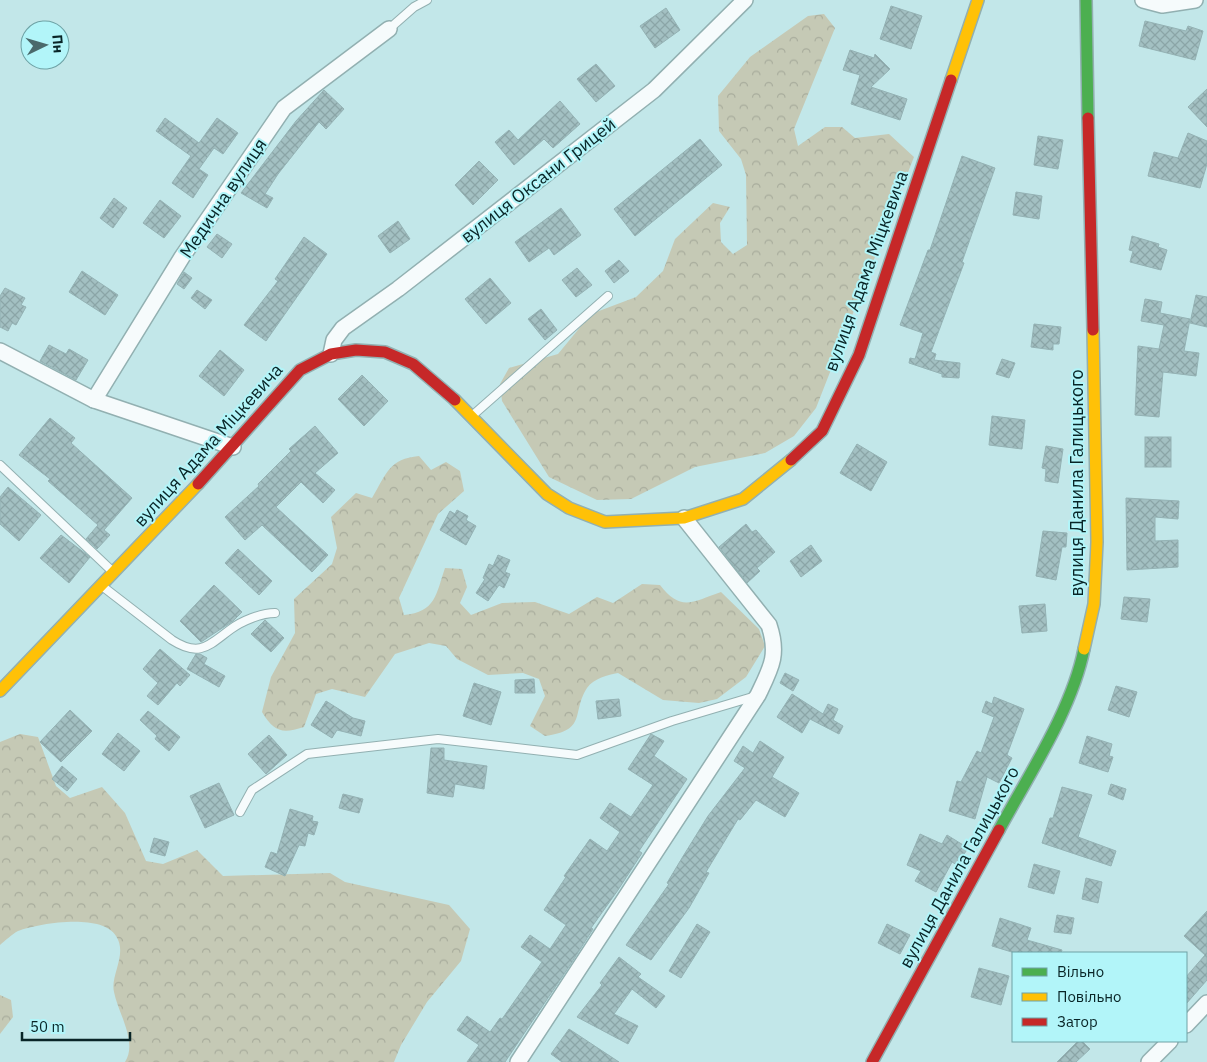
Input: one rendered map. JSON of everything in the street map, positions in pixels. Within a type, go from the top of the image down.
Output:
[{"type":"street","name":"вулиця Адама Міцкевича","points":[[0,692],[233,447],[300,370],[331,354],[356,350],[385,352],[406,361],[451,395],[546,494],[569,508],[605,522],[684,518],[743,499],[793,459],[822,430],[859,355],[978,0]]},
{"type":"street","name":"вулиця Данила Галицького","points":[[872,1062],[1057,723],[1082,661],[1094,604],[1097,542],[1086,0]]},
{"type":"street","points":[[1142,0],[1162,5],[1195,0]]},
{"type":"street","name":"вулиця Оксани Грицей","points":[[331,354],[334,340],[343,328],[398,289],[654,90],[738,2]]},
{"type":"street","name":"Медична вулиця","points":[[94,400],[182,257],[284,108],[389,29]]},
{"type":"street","points":[[0,352],[94,400],[233,447]]},
{"type":"street","points":[[518,1062],[758,695],[774,663],[774,642],[770,625],[684,518]]},
{"type":"street","points":[[1187,1024],[1207,1004]]},
{"type":"street","points":[[1149,1062],[1169,1042]]},
{"type":"lane","points":[[389,29],[414,7],[428,0]]},
{"type":"lane","points":[[472,416],[608,296]]},
{"type":"lane","points":[[0,465],[114,573]]},
{"type":"lane","points":[[102,585],[183,647],[210,646],[232,628],[267,613],[275,613]]},
{"type":"lane","points":[[240,812],[252,790],[307,754],[438,739],[577,755],[672,721],[758,695]]},
{"type":"green space","points":[[824,14],[835,28],[794,129],[798,146],[825,127],[842,127],[855,138],[889,134],[914,157],[816,408],[794,436],[765,453],[695,467],[631,499],[597,500],[549,477],[502,401],[500,384],[509,368],[558,354],[591,314],[636,297],[663,271],[675,239],[713,203],[730,207],[720,223],[721,242],[733,254],[747,245],[746,175],[741,159],[719,131],[718,96],[750,57],[808,16]]},
{"type":"green space","points":[[419,456],[431,470],[446,462],[460,471],[464,491],[438,514],[399,598],[404,615],[415,613],[429,606],[437,594],[445,568],[462,569],[467,587],[460,603],[471,615],[502,603],[535,602],[569,614],[597,597],[613,603],[642,584],[660,585],[674,599],[681,602],[694,601],[721,592],[759,629],[765,646],[746,677],[717,699],[699,703],[663,700],[618,673],[601,678],[587,688],[573,725],[558,733],[545,736],[530,726],[545,696],[539,679],[523,673],[488,675],[457,659],[446,646],[429,643],[395,654],[365,697],[332,689],[316,694],[304,727],[284,731],[279,730],[266,719],[262,712],[271,677],[295,633],[294,599],[332,564],[337,548],[331,517],[356,493],[372,498],[395,464],[401,460]]},
{"type":"green space","points":[[20,734],[38,737],[56,786],[70,798],[102,787],[125,813],[146,861],[163,864],[197,850],[223,876],[330,873],[345,882],[449,905],[470,929],[461,961],[427,1002],[401,1045],[394,1062],[125,1062],[129,1046],[128,1037],[113,985],[120,950],[116,936],[109,929],[98,924],[85,922],[41,925],[18,931],[0,945],[0,742]]},
{"type":"green space","points":[[0,995],[11,1000],[13,1017],[0,1034]]},
{"type":"building","points":[[891,6],[922,16],[911,49],[880,39]]},
{"type":"building","points":[[666,8],[680,30],[655,48],[640,26]]},
{"type":"building","points":[[1145,21],[1186,31],[1188,26],[1203,31],[1195,60],[1139,46]]},
{"type":"building","points":[[850,50],[874,58],[875,54],[890,69],[871,87],[907,99],[900,120],[851,104],[860,75],[843,70]]},
{"type":"building","points":[[596,64],[615,86],[596,102],[577,79]]},
{"type":"building","points":[[1207,89],[1207,127],[1188,107]]},
{"type":"building","points":[[324,90],[344,109],[326,129],[319,122],[278,174],[265,194],[273,198],[267,208],[241,193],[296,121]]},
{"type":"building","points":[[560,101],[580,124],[553,148],[544,139],[514,165],[495,142],[509,130],[518,140]]},
{"type":"building","points":[[165,118],[199,143],[217,118],[238,133],[223,154],[214,148],[199,169],[208,175],[193,198],[172,183],[191,156],[156,131]]},
{"type":"building","points":[[1188,133],[1207,141],[1207,164],[1200,188],[1148,176],[1154,152],[1178,158]]},
{"type":"building","points":[[1038,136],[1063,140],[1058,169],[1034,165]]},
{"type":"building","points":[[700,139],[722,165],[635,236],[614,209]]},
{"type":"building","points":[[962,156],[995,168],[962,262],[964,263],[931,352],[936,354],[934,360],[960,363],[959,378],[942,377],[942,374],[909,363],[910,358],[915,359],[923,333],[900,325],[928,250],[930,250]]},
{"type":"building","points":[[479,161],[498,180],[473,205],[455,185]]},
{"type":"building","points":[[1016,192],[1042,196],[1039,219],[1013,215]]},
{"type":"building","points":[[114,198],[127,208],[113,228],[100,218]]},
{"type":"building","points":[[160,200],[181,216],[164,238],[143,223]]},
{"type":"building","points":[[561,208],[581,235],[554,255],[549,248],[529,262],[515,242]]},
{"type":"building","points":[[398,221],[410,239],[390,253],[378,236]]},
{"type":"building","points":[[217,234],[232,244],[222,258],[207,247]]},
{"type":"building","points":[[1132,236],[1159,244],[1158,247],[1167,250],[1161,270],[1130,262],[1133,251],[1129,250]]},
{"type":"building","points":[[304,237],[327,254],[266,341],[244,325],[278,281],[275,279]]},
{"type":"building","points":[[619,260],[629,271],[614,283],[605,271]]},
{"type":"building","points":[[577,268],[592,285],[576,297],[562,280]]},
{"type":"building","points":[[82,271],[118,295],[105,315],[69,292]]},
{"type":"building","points":[[184,272],[192,278],[184,289],[177,284]]},
{"type":"building","points":[[490,278],[511,303],[486,324],[465,299]]},
{"type":"building","points":[[5,288],[25,298],[21,305],[26,307],[16,325],[12,323],[8,331],[0,327],[0,296]]},
{"type":"building","points":[[197,290],[212,300],[205,309],[191,298]]},
{"type":"building","points":[[1196,295],[1207,297],[1207,327],[1190,323]]},
{"type":"building","points":[[1145,299],[1162,302],[1160,313],[1190,319],[1184,351],[1199,353],[1196,376],[1163,372],[1159,417],[1135,415],[1138,346],[1159,349],[1164,325],[1141,321]]},
{"type":"building","points":[[541,309],[557,330],[545,340],[528,319]]},
{"type":"building","points":[[1034,324],[1061,327],[1059,344],[1053,344],[1053,350],[1031,347]]},
{"type":"building","points":[[49,345],[66,354],[69,349],[88,360],[76,380],[40,361]]},
{"type":"building","points":[[220,350],[244,370],[224,396],[199,376]]},
{"type":"building","points":[[1002,359],[1015,363],[1009,378],[996,374]]},
{"type":"building","points":[[362,375],[388,401],[364,426],[338,399]]},
{"type":"building","points":[[992,416],[1025,420],[1022,449],[989,445]]},
{"type":"building","points":[[50,418],[75,438],[71,443],[132,498],[104,530],[110,535],[97,549],[86,539],[98,525],[48,481],[50,479],[19,455]]},
{"type":"building","points":[[315,426],[338,453],[315,473],[335,490],[323,503],[301,482],[276,507],[328,555],[312,572],[262,525],[245,540],[225,517],[259,486],[258,484],[291,451],[289,449]]},
{"type":"building","points":[[1145,437],[1171,437],[1171,467],[1145,467]]},
{"type":"building","points":[[857,444],[887,462],[871,491],[840,473]]},
{"type":"building","points":[[1046,446],[1063,449],[1058,483],[1045,481],[1046,469],[1042,468]]},
{"type":"building","points":[[8,487],[41,515],[19,541],[0,524],[0,497]]},
{"type":"building","points":[[1126,498],[1179,501],[1178,519],[1155,517],[1155,541],[1178,540],[1178,567],[1127,570]]},
{"type":"building","points":[[457,510],[468,516],[466,520],[476,526],[466,545],[440,530],[450,511],[455,514]]},
{"type":"building","points":[[746,524],[752,532],[756,530],[775,552],[757,568],[760,571],[747,583],[719,547]]},
{"type":"building","points":[[1043,531],[1067,533],[1066,547],[1062,547],[1056,580],[1036,576]]},
{"type":"building","points":[[61,535],[90,557],[69,583],[40,558]]},
{"type":"building","points":[[811,545],[822,561],[801,577],[790,561]]},
{"type":"building","points":[[238,549],[272,581],[259,595],[225,563]]},
{"type":"building","points":[[498,555],[510,560],[505,572],[510,574],[504,588],[499,585],[488,601],[476,593],[485,579],[483,578],[489,564],[493,566]]},
{"type":"building","points":[[214,585],[242,612],[233,621],[201,642],[180,621]]},
{"type":"building","points":[[1124,597],[1150,599],[1147,622],[1121,619]]},
{"type":"building","points":[[1045,604],[1047,631],[1022,633],[1019,606]]},
{"type":"building","points":[[265,620],[284,638],[271,652],[251,634]]},
{"type":"building","points":[[160,649],[190,675],[180,686],[177,683],[158,705],[147,696],[158,683],[143,669]]},
{"type":"building","points":[[196,654],[207,658],[204,664],[225,676],[219,687],[187,669]]},
{"type":"building","points":[[785,673],[799,680],[793,691],[780,683]]},
{"type":"building","points":[[534,679],[535,693],[515,693],[515,680]]},
{"type":"building","points":[[474,683],[501,692],[491,725],[463,716]]},
{"type":"building","points":[[1116,686],[1137,692],[1129,717],[1108,710]]},
{"type":"building","points":[[792,694],[823,714],[828,704],[838,709],[833,720],[843,726],[839,734],[810,719],[802,733],[777,717]]},
{"type":"building","points":[[994,697],[1024,709],[1007,755],[1012,758],[999,783],[987,777],[975,819],[949,811],[957,781],[961,782],[977,751],[981,753],[994,717],[982,712],[986,701],[992,704]]},
{"type":"building","points":[[619,699],[621,716],[598,719],[596,701]]},
{"type":"building","points":[[326,701],[353,718],[365,721],[361,736],[337,730],[332,738],[311,725]]},
{"type":"building","points":[[70,710],[92,731],[61,762],[40,742]]},
{"type":"building","points":[[148,711],[180,737],[169,751],[155,739],[157,736],[140,720]]},
{"type":"building","points":[[118,733],[140,751],[124,771],[102,754]]},
{"type":"building","points":[[651,734],[664,741],[654,756],[687,779],[639,851],[642,853],[591,928],[593,929],[570,965],[505,1062],[467,1062],[479,1045],[457,1030],[467,1016],[490,1032],[500,1018],[502,1019],[542,962],[521,947],[530,935],[550,949],[566,925],[544,910],[566,877],[564,876],[590,839],[607,851],[620,832],[600,818],[610,803],[631,817],[653,785],[628,769]]},
{"type":"building","points":[[269,735],[287,755],[266,774],[248,754]]},
{"type":"building","points":[[1087,736],[1112,744],[1109,756],[1113,757],[1108,772],[1079,763]]},
{"type":"building","points":[[760,741],[784,757],[772,777],[799,793],[785,817],[756,800],[740,820],[738,819],[706,872],[709,873],[689,908],[651,960],[626,945],[669,884],[667,883],[708,816],[745,768],[734,761],[743,746],[753,753]]},
{"type":"building","points":[[431,748],[444,748],[444,760],[487,766],[484,789],[455,784],[453,797],[427,793]]},
{"type":"building","points":[[62,766],[77,779],[67,791],[52,779]]},
{"type":"building","points":[[219,783],[234,815],[205,828],[190,796]]},
{"type":"building","points":[[1111,784],[1126,789],[1123,800],[1108,794]]},
{"type":"building","points":[[1062,787],[1092,795],[1078,837],[1116,851],[1111,866],[1042,843],[1050,818],[1053,818]]},
{"type":"building","points":[[343,794],[363,799],[359,813],[339,808]]},
{"type":"building","points":[[290,809],[313,816],[312,821],[318,822],[314,835],[308,833],[305,846],[299,845],[285,876],[265,867],[271,852],[277,854]]},
{"type":"building","points":[[920,834],[942,844],[947,835],[968,848],[957,865],[952,862],[936,892],[915,881],[921,871],[907,865]]},
{"type":"building","points":[[154,838],[169,842],[165,856],[150,852]]},
{"type":"building","points":[[1034,864],[1060,871],[1054,894],[1028,887]]},
{"type":"building","points":[[1086,878],[1102,882],[1098,903],[1082,899]]},
{"type":"building","points":[[1207,911],[1207,980],[1187,1003],[1187,976],[1205,955],[1184,936]]},
{"type":"building","points":[[1057,915],[1074,918],[1071,934],[1054,932]]},
{"type":"building","points":[[1000,918],[1031,928],[1027,940],[1062,950],[1061,952],[1012,952],[992,946]]},
{"type":"building","points":[[697,924],[710,932],[681,978],[669,971]]},
{"type":"building","points":[[887,924],[910,935],[900,954],[878,943]]},
{"type":"building","points":[[619,957],[641,974],[638,977],[665,996],[656,1008],[632,989],[614,1014],[638,1026],[628,1044],[577,1017],[602,985],[600,983]]},
{"type":"building","points":[[979,968],[1009,976],[1001,1005],[971,997]]},
{"type":"building","points":[[569,1029],[619,1062],[562,1062],[551,1054]]},
{"type":"building","points":[[1077,1042],[1083,1042],[1090,1049],[1076,1062],[1057,1062]]},
{"type":"traffic: fast","points":[[1086,0],[1088,118]]},
{"type":"traffic: fast","points":[[999,830],[1059,719],[1070,695],[1084,649]]},
{"type":"traffic: slow","points":[[951,80],[978,0]]},
{"type":"traffic: slow","points":[[1084,649],[1094,604],[1097,542],[1093,330]]},
{"type":"traffic: slow","points":[[455,400],[547,494],[569,508],[605,522],[684,518],[743,499],[791,460]]},
{"type":"traffic: slow","points":[[0,691],[198,484]]},
{"type":"traffic: jam","points":[[791,460],[822,431],[859,355],[951,80]]},
{"type":"traffic: jam","points":[[1088,118],[1093,330]]},
{"type":"traffic: jam","points":[[198,484],[300,370],[331,354],[356,350],[385,352],[413,364],[455,400]]},
{"type":"traffic: jam","points":[[872,1062],[999,830]]}]
